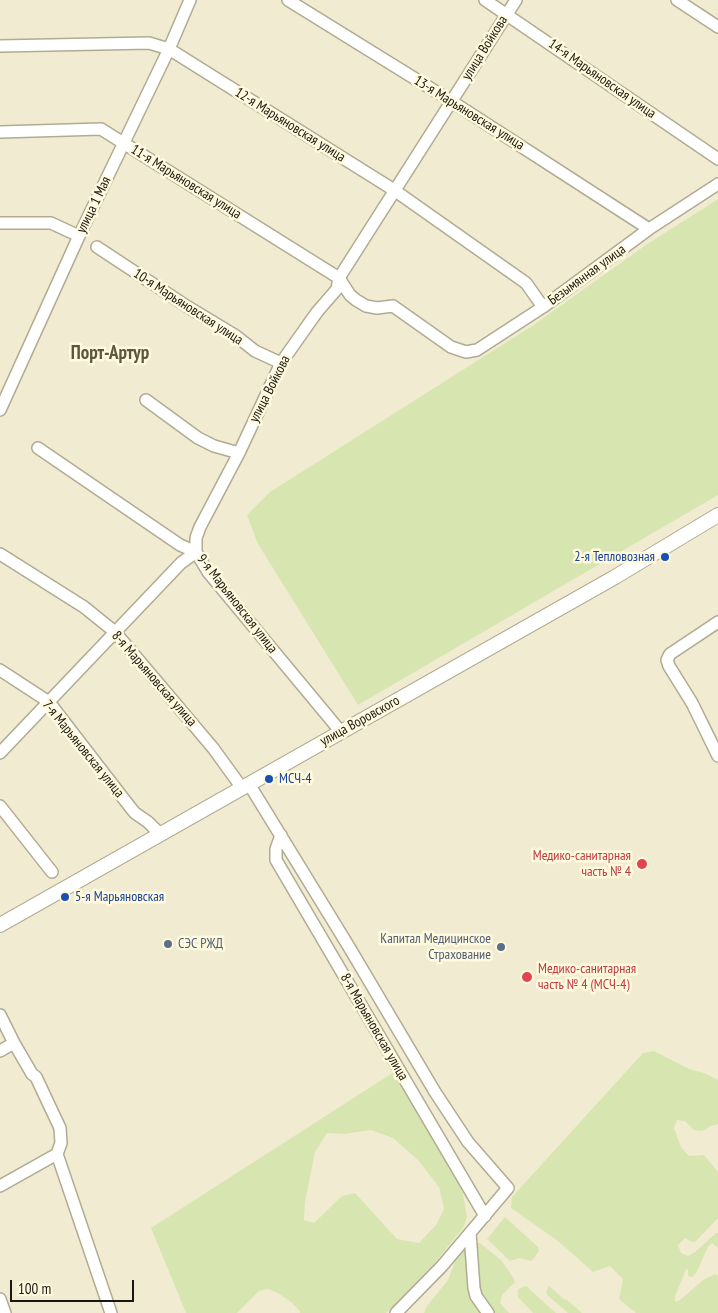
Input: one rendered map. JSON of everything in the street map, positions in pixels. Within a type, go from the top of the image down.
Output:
[{"type":"main road","name":"улица Воровского","points":[[0,925],[615,577],[718,515]]},
{"type":"street","name":"улица 1 Мая","points":[[0,410],[79,236],[169,49],[190,0]]},
{"type":"street","name":"13-я Марьяновская улица","points":[[288,0],[452,101],[650,229]]},
{"type":"street","name":"14-я Марьяновская улица","points":[[485,0],[718,159]]},
{"type":"street","name":"улица Войкова","points":[[196,552],[196,538],[200,527],[239,453],[260,405],[282,363],[317,312],[337,289],[339,278],[516,0]]},
{"type":"street","points":[[677,0],[718,27]]},
{"type":"street","name":"12-я Марьяновская улица","points":[[0,46],[149,43],[169,49],[394,190],[526,283],[543,307]]},
{"type":"street","name":"11-я Марьяновская улица","points":[[0,132],[102,129],[339,278],[350,296]]},
{"type":"street","name":"Безымянная улица","points":[[350,296],[366,306],[377,308],[393,306],[451,347],[466,352],[476,350],[543,307],[650,229],[718,184]]},
{"type":"street","points":[[0,223],[51,223],[79,236]]},
{"type":"street","name":"10-я Марьяновская улица","points":[[97,247],[236,336],[255,351],[282,363]]},
{"type":"street","points":[[333,295],[350,296]]},
{"type":"street","points":[[146,400],[198,438],[214,446],[239,453]]},
{"type":"street","name":"9-я Марьяновская улица","points":[[38,448],[180,545],[196,552],[208,572],[341,732]]},
{"type":"street","points":[[0,753],[181,563],[196,552]]},
{"type":"street","name":"8-я Марьяновская улица","points":[[0,554],[84,607],[115,632],[246,786],[281,835],[435,1092],[468,1142],[508,1188],[485,1216],[276,860],[276,849],[281,835]]},
{"type":"street","points":[[718,622],[670,654],[667,660],[692,703],[718,756]]},
{"type":"street","name":"7-я Марьяновская улица","points":[[0,670],[49,702],[130,807],[160,834]]},
{"type":"street","points":[[0,806],[52,872]]},
{"type":"street","points":[[0,1015],[14,1043],[32,1074],[36,1077],[60,1128],[61,1143],[57,1154],[111,1313]]},
{"type":"street","points":[[0,1051],[14,1043]]},
{"type":"street","points":[[0,1186],[57,1154]]},
{"type":"street","points":[[396,1313],[442,1266],[485,1216]]},
{"type":"street","points":[[470,1234],[474,1288],[476,1296],[488,1313]]},
{"type":"street","points":[[0,1299],[5,1313]]},
{"type":"green space","points":[[718,199],[718,495],[358,705],[258,544],[247,515],[270,492],[532,326],[646,245]]},
{"type":"green space","points":[[654,1051],[689,1069],[704,1073],[718,1080],[718,1124],[702,1131],[694,1130],[685,1121],[677,1120],[674,1128],[681,1147],[689,1156],[704,1155],[718,1172],[718,1218],[695,1242],[685,1238],[678,1245],[681,1253],[688,1256],[718,1233],[718,1248],[712,1243],[708,1247],[696,1273],[692,1277],[688,1276],[688,1270],[686,1269],[675,1297],[675,1302],[680,1300],[703,1280],[715,1274],[718,1276],[718,1313],[636,1313],[619,1299],[623,1279],[610,1266],[593,1272],[558,1241],[511,1208],[512,1197],[643,1053]]},
{"type":"green space","points":[[394,1072],[457,1176],[463,1193],[467,1218],[463,1228],[433,1265],[386,1313],[300,1313],[291,1302],[268,1289],[259,1291],[237,1313],[186,1313],[151,1228]],"holes":[[[371,1130],[393,1138],[418,1160],[439,1187],[444,1209],[436,1225],[419,1243],[397,1239],[355,1193],[342,1196],[314,1223],[304,1220],[305,1202],[315,1152],[327,1133],[344,1134]]]},
{"type":"green space","points":[[505,1217],[538,1247],[539,1251],[531,1261],[519,1258],[510,1261],[487,1239]]},
{"type":"green space","points":[[480,1243],[501,1260],[513,1277],[515,1282],[502,1295],[500,1303],[509,1313],[424,1313],[427,1306],[448,1280],[456,1259],[470,1244]]},
{"type":"green space","points":[[526,1286],[556,1313],[533,1313],[518,1297],[518,1289]]},
{"type":"green space","points":[[549,1286],[582,1313],[568,1313],[547,1295],[546,1292]]},
{"type":"place","name":"2-я Тепловозная","points":[[665,557]]},
{"type":"place","name":"МСЧ-4","points":[[269,779]]},
{"type":"place","name":"Медико-санитарная часть № 4","points":[[642,864]]},
{"type":"place","name":"5-я Марьяновская","points":[[65,897]]},
{"type":"place","name":"СЭС РЖД","points":[[168,944]]},
{"type":"place","name":"Капитал Медицинское Страхование","points":[[501,947]]},
{"type":"place","name":"Медико-санитарная часть № 4 (МСЧ-4)","points":[[527,977]]},
{"type":"district","name":"Порт-Артур","points":[[110,354]]}]
